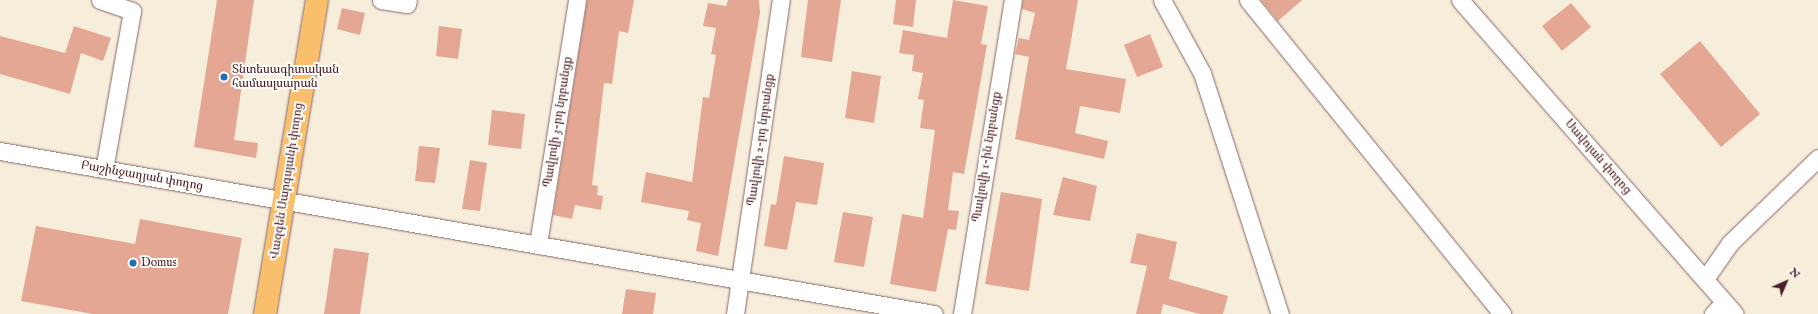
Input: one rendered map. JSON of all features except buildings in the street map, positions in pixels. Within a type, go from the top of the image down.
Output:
[{"type":"highway","name":"Վազգեն Սարգսյանի փողոց","points":[[266,314],[317,0]]},
{"type":"street","points":[[100,0],[132,11],[104,169]]},
{"type":"street","points":[[381,0],[407,4],[408,0]]},
{"type":"street","name":"Պավլովի 3-րդ նրբանցք","points":[[538,244],[577,0]]},
{"type":"street","name":"Պավլովի 2-րդ նրբանցք","points":[[736,314],[781,0]]},
{"type":"street","name":"Պավլովի 1-ին նրբանցք","points":[[962,314],[1013,0]]},
{"type":"street","points":[[1162,0],[1202,73],[1280,314]]},
{"type":"street","points":[[1248,0],[1502,314]]},
{"type":"street","name":"Սավոյան փողոց","points":[[1460,0],[1705,279],[1724,310]]},
{"type":"street","name":"Բաշինջաղյան փողոց","points":[[0,151],[741,279],[934,314]]},
{"type":"street","points":[[1705,279],[1730,243],[1818,158]]},
{"type":"place","name":"Տնտեսագիտական համասլսարան","points":[[224,77]]},
{"type":"place","name":"Domus","points":[[133,263]]}]
